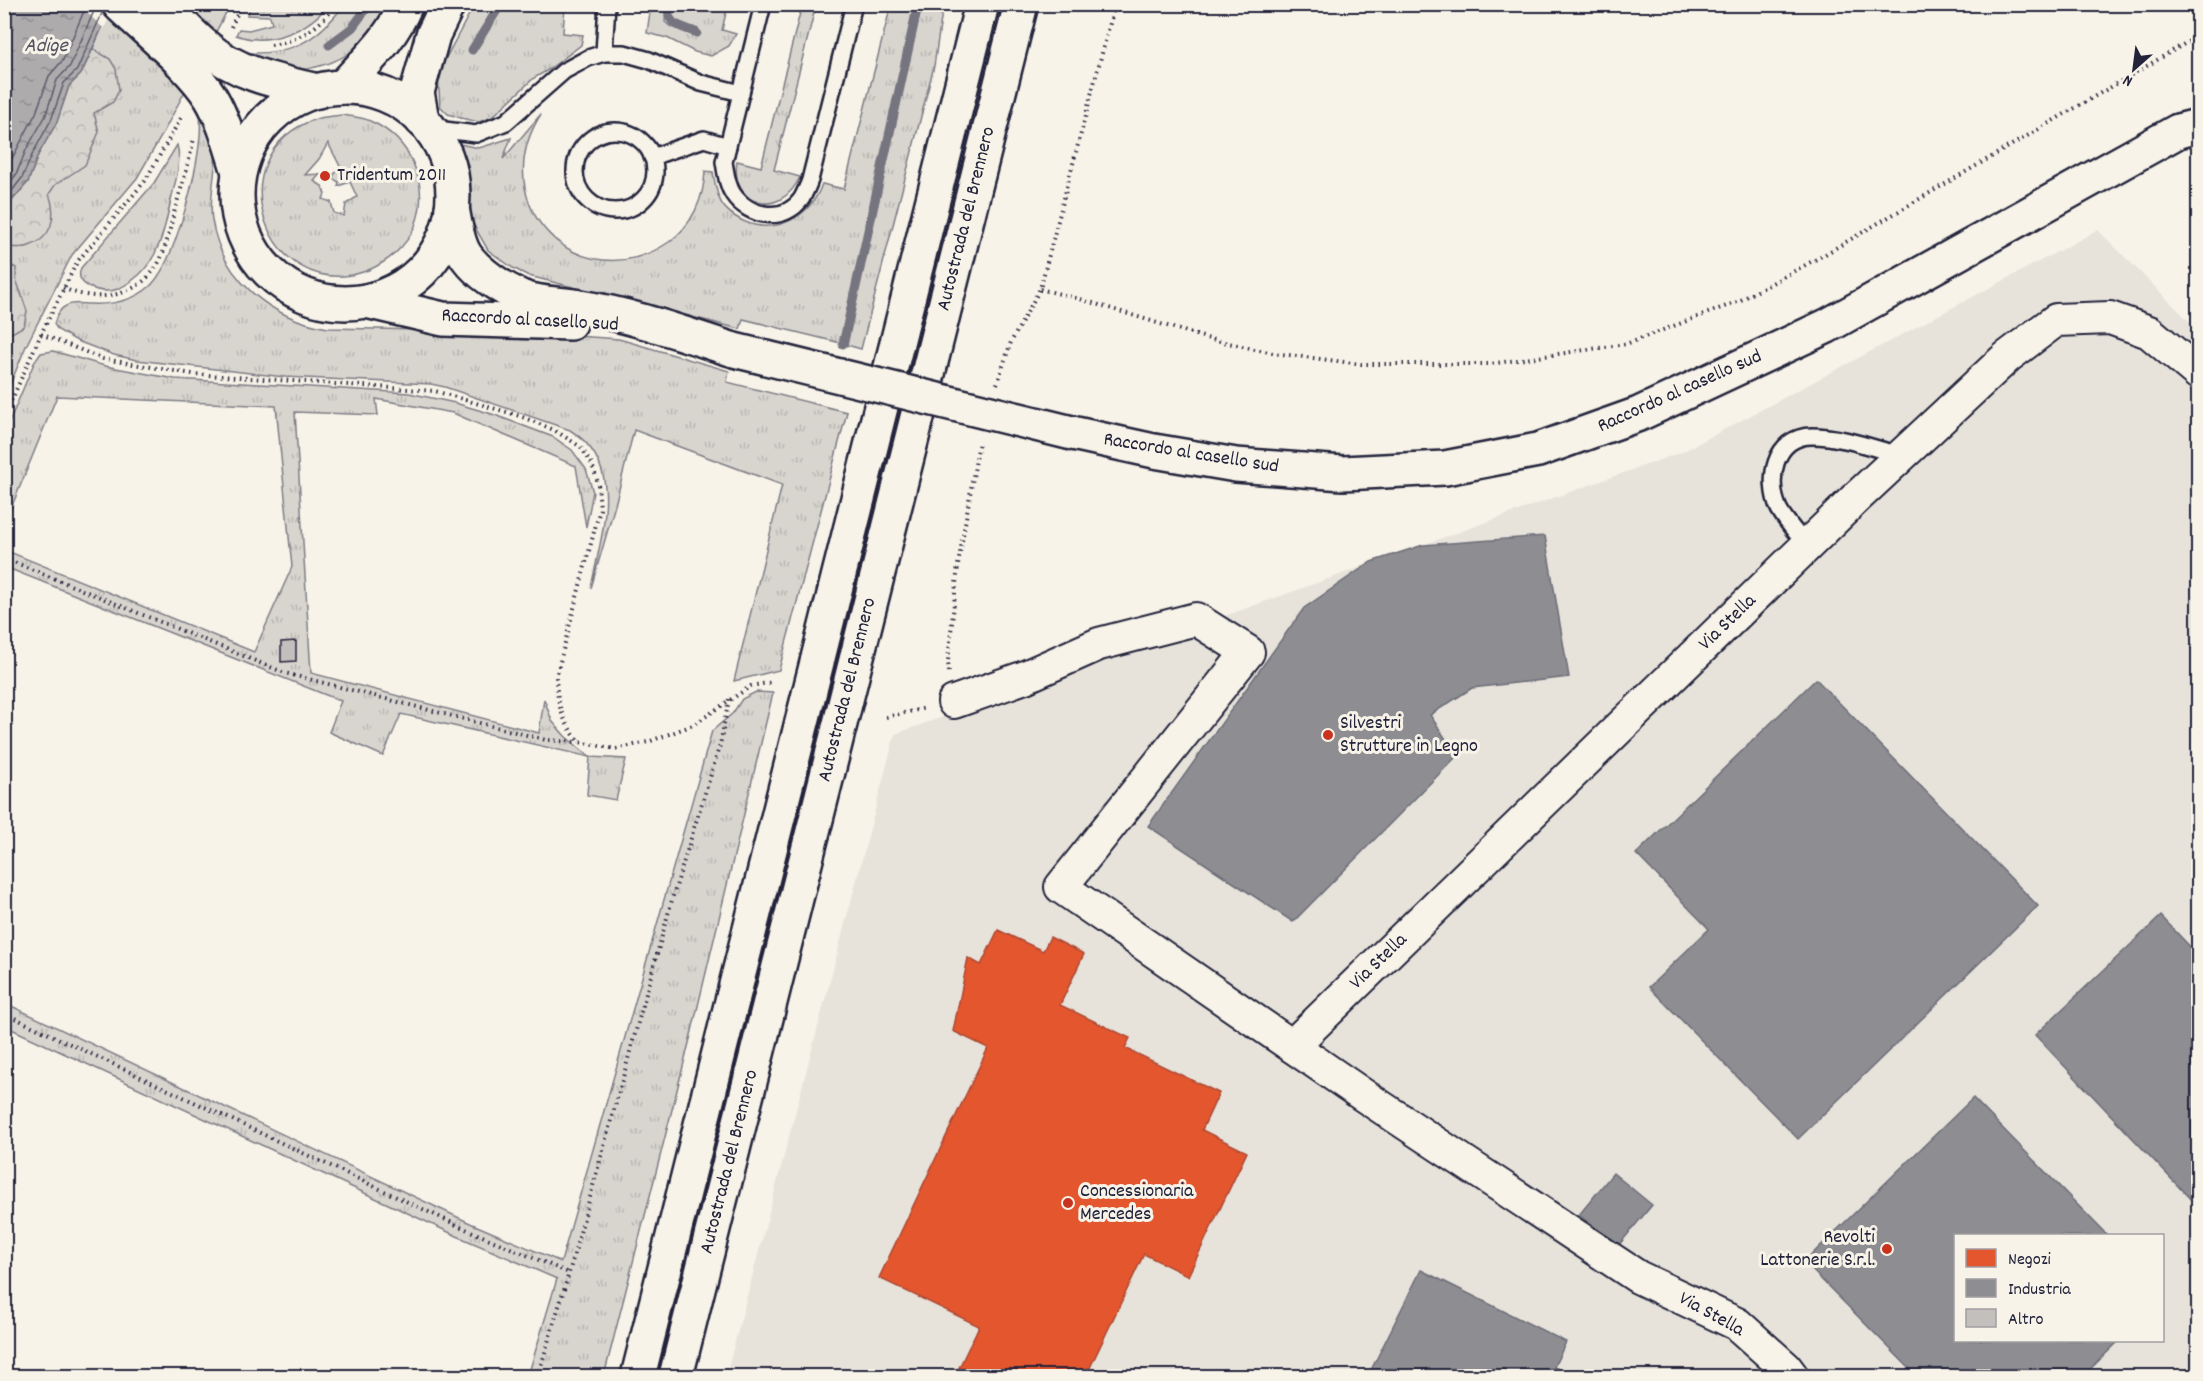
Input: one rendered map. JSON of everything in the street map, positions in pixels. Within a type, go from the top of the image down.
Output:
[{"type":"main road","name":"Raccordo al casello sud","points":[[119,4],[236,66],[262,77],[331,89],[366,89],[386,96],[411,110],[439,142],[446,159],[451,177],[452,208],[459,239],[466,256],[495,283],[522,297],[549,305],[579,306],[659,326],[734,350],[1154,451],[1236,465],[1343,473],[1445,468],[1538,450],[1640,414],[1827,326],[2178,131],[2199,126]]},
{"type":"main road","name":"Raccordo al casello sud","points":[[162,4],[210,51],[211,98],[239,172]]},
{"type":"main road","points":[[331,89],[386,42],[398,24],[406,4]]},
{"type":"main road","points":[[425,124],[417,92],[433,35],[448,4]]},
{"type":"main road","name":"Autostrada del Brennero","points":[[638,1377],[982,4]]},
{"type":"main road","name":"Autostrada del Brennero","points":[[676,1377],[1021,4]]},
{"type":"main road","name":"Raccordo al casello sud","points":[[331,89],[285,105],[264,124],[249,145],[239,172],[238,211],[243,230],[251,249],[269,272],[286,285],[312,298],[332,302],[366,301],[443,319],[659,326]]},
{"type":"main road","name":"Raccordo al casello sud","points":[[366,301],[396,290],[427,265],[445,235],[452,208]]},
{"type":"street","name":"Via Stella","points":[[1292,1046],[1807,546],[2007,357],[2056,320],[2110,318],[2120,321],[2149,332],[2199,373]]},
{"type":"street","name":"Via Stella","points":[[954,702],[1025,677],[1100,644],[1196,619],[1248,652],[1061,887],[1292,1046],[1638,1277],[1737,1324],[1792,1377]]},
{"type":"lane","points":[[604,53],[607,4]]},
{"type":"lane","points":[[763,4],[724,162],[726,179],[732,193],[742,205],[757,214],[773,215],[788,210],[801,199],[810,180],[854,4]]},
{"type":"lane","points":[[425,124],[476,135],[506,122],[564,72],[588,58],[604,53],[624,54],[649,60],[701,83],[741,93]]},
{"type":"lane","points":[[607,131],[620,131],[633,135],[644,143],[652,158],[655,167],[654,180],[649,192],[640,202],[628,209],[615,211],[602,209],[590,203],[581,193],[575,181],[574,168],[581,149],[595,135],[607,131]]},
{"type":"lane","points":[[652,158],[704,139],[728,146]]},
{"type":"lane","points":[[1807,546],[1779,510],[1773,488],[1774,468],[1782,448],[1796,439],[1812,436],[1846,441],[1902,456]]},
{"type":"path","points":[[210,51],[242,4]]},
{"type":"path","points":[[263,46],[284,43],[311,31],[326,20],[336,4]]},
{"type":"path","points":[[994,394],[1011,342],[1040,289],[1115,4]]},
{"type":"path","points":[[1040,289],[1217,340],[1272,353],[1361,364],[1490,364],[1626,344],[1737,302],[1794,272],[2199,36]]},
{"type":"path","points":[[4,417],[41,333],[77,262],[145,181],[181,118]]},
{"type":"path","points":[[63,288],[89,295],[116,295],[130,291],[153,272],[165,247],[195,138],[194,128]]},
{"type":"path","points":[[41,333],[103,359],[193,374],[435,391],[520,416],[554,430],[581,447],[592,464],[598,483],[600,509],[556,677],[557,697],[565,724],[579,742]]},
{"type":"path","points":[[886,717],[954,702],[948,661],[958,566],[981,438]]},
{"type":"path","points":[[4,558],[285,673],[546,740],[579,742],[616,749],[648,742],[693,725],[751,686],[773,682]]},
{"type":"path","points":[[538,1377],[673,896],[720,745],[729,699]]},
{"type":"path","points":[[4,1013],[461,1227],[569,1273]]},
{"type":"shaded area","points":[[2098,230],[2198,330],[2198,1376],[726,1376],[895,734],[1682,452]]},
{"type":"green space","points":[[252,4],[328,5],[320,14],[299,29],[274,38],[248,38],[236,35],[239,29],[249,30],[272,24],[270,16],[247,15]]},
{"type":"green space","points":[[728,4],[722,30],[736,34],[729,46],[711,56],[695,52],[667,38],[647,33],[651,5],[666,5],[665,22],[671,27],[696,36],[698,29],[672,19],[672,5]]},
{"type":"green space","points":[[112,5],[230,5],[137,178],[72,255],[26,346],[5,397],[5,221],[82,74]]},
{"type":"green space","points":[[344,5],[365,5],[351,24],[327,42],[331,47],[355,29],[373,5],[393,5],[379,27],[361,45],[329,63],[291,71],[244,53],[276,52],[301,44],[323,28]]},
{"type":"green space","points":[[474,5],[565,5],[563,33],[583,35],[581,45],[534,78],[492,117],[479,122],[448,114],[440,106],[438,73]]},
{"type":"green space","points":[[802,5],[816,5],[774,170],[800,177],[791,191],[780,199],[769,203],[758,202],[748,197],[741,188],[737,176],[737,161],[761,167]]},
{"type":"green space","points":[[891,5],[917,5],[841,343],[743,319],[740,329],[529,276],[513,268],[488,250],[477,231],[471,219],[469,194],[459,144],[479,148],[511,138],[503,159],[541,114],[526,148],[524,181],[533,210],[550,235],[574,252],[603,260],[636,257],[669,242],[684,228],[695,211],[702,191],[705,171],[713,172],[722,204],[737,218],[755,225],[768,226],[791,220],[810,205],[822,184],[844,189]]},
{"type":"green space","points":[[922,5],[943,5],[934,66],[861,349],[847,345]]},
{"type":"green space","points":[[93,49],[110,59],[116,69],[119,90],[113,102],[94,113],[99,132],[85,165],[55,185],[49,194],[53,218],[48,232],[29,246],[5,247],[5,221],[10,203],[28,182],[38,155],[57,122],[69,86],[81,74]]},
{"type":"green space","points":[[200,104],[213,138],[215,162],[211,201],[212,220],[226,261],[253,293],[269,306],[288,316],[328,328],[520,332],[619,339],[729,371],[727,382],[847,412],[779,670],[734,681],[782,485],[634,430],[591,588],[604,524],[606,502],[604,481],[599,462],[588,445],[570,430],[431,384],[285,377],[137,360],[114,355],[77,341],[58,330],[54,324],[64,307],[75,304],[105,304],[128,299],[149,287],[159,276],[176,239],[189,193],[200,136]]},
{"type":"green space","points":[[343,115],[367,120],[384,129],[406,151],[414,164],[418,179],[419,210],[411,234],[395,253],[381,264],[366,271],[331,276],[302,267],[280,248],[265,221],[260,192],[266,162],[285,137],[316,119]],"holes":[[[328,143],[342,170],[335,173],[332,178],[339,182],[338,186],[350,182],[357,197],[346,204],[344,216],[334,213],[331,202],[323,199],[325,194],[322,186],[314,181],[320,174],[305,175],[319,159]]]},
{"type":"green space","points":[[177,145],[179,158],[176,180],[164,230],[152,259],[139,275],[118,289],[105,291],[93,289],[83,283],[81,268],[154,183]]},
{"type":"green space","points":[[5,262],[16,268],[16,279],[27,311],[24,326],[5,337]]},
{"type":"green space","points":[[53,351],[105,366],[175,379],[409,393],[492,414],[553,437],[572,450],[586,469],[593,492],[586,527],[576,466],[453,413],[376,399],[378,415],[295,412],[311,673],[539,733],[544,699],[552,721],[565,736],[590,757],[401,714],[383,756],[329,732],[341,701],[5,567],[5,550],[254,652],[292,567],[276,406],[57,396],[5,523],[5,432],[34,363],[41,353]]},
{"type":"green space","points":[[756,692],[773,693],[691,1035],[604,1376],[528,1376],[557,1279],[457,1236],[5,1026],[5,1003],[470,1223],[561,1262],[712,731],[733,713],[742,699]]},
{"type":"green space","points":[[590,757],[626,759],[616,800],[587,795]]},
{"type":"water","name":"Adige","points":[[5,5],[112,5],[81,74],[69,86],[57,122],[38,155],[28,182],[10,203],[5,221]]},
{"type":"pier","points":[[115,4],[104,29],[79,5]]},
{"type":"building: Negozi","name":"Concessionaria Mercedes","points":[[998,930],[1043,951],[1050,937],[1084,954],[1060,1005],[1130,1038],[1125,1048],[1219,1093],[1202,1130],[1247,1152],[1188,1276],[1144,1254],[1086,1376],[955,1376],[979,1326],[879,1278],[988,1048],[953,1031],[968,958],[981,965]]},
{"type":"building: Industria","name":"Silvestri Strutture in Legno","points":[[1545,536],[1569,677],[1472,688],[1430,715],[1457,756],[1293,922],[1148,826],[1304,608],[1371,562],[1423,545]]},
{"type":"building: Industria","points":[[1816,679],[2038,906],[1798,1139],[1649,987],[1709,929],[1636,854]]},
{"type":"building: Industria","points":[[2161,916],[2198,955],[2198,1207],[2035,1035]]},
{"type":"building: Industria","name":"Revolti Lattonerie S.r.l.","points":[[1973,1098],[2106,1234],[1954,1234],[1954,1342],[2118,1342],[2083,1376],[1917,1376],[1804,1262]]},
{"type":"building: Industria","points":[[1613,1173],[1652,1205],[1618,1246],[1579,1215]]},
{"type":"building: Industria","points":[[1421,1270],[1566,1342],[1554,1367],[1574,1376],[1368,1376]]},
{"type":"building: Altro","points":[[296,641],[296,661],[281,662],[281,642]]},
{"type":"waterway","points":[[329,45],[352,28],[370,4]]},
{"type":"waterway","points":[[472,50],[501,4]]},
{"type":"waterway","points":[[669,4],[669,17],[672,21],[680,27],[697,33]]},
{"type":"waterway","points":[[843,344],[918,4]]},
{"type":"place","name":"Tridentum 2011","points":[[325,176]]},
{"type":"place","name":"Silvestri Strutture in Legno","points":[[1328,735]]},
{"type":"place","name":"Concessionaria Mercedes","points":[[1068,1203]]},
{"type":"place","name":"Revolti Lattonerie S.r.l.","points":[[1887,1249]]}]
